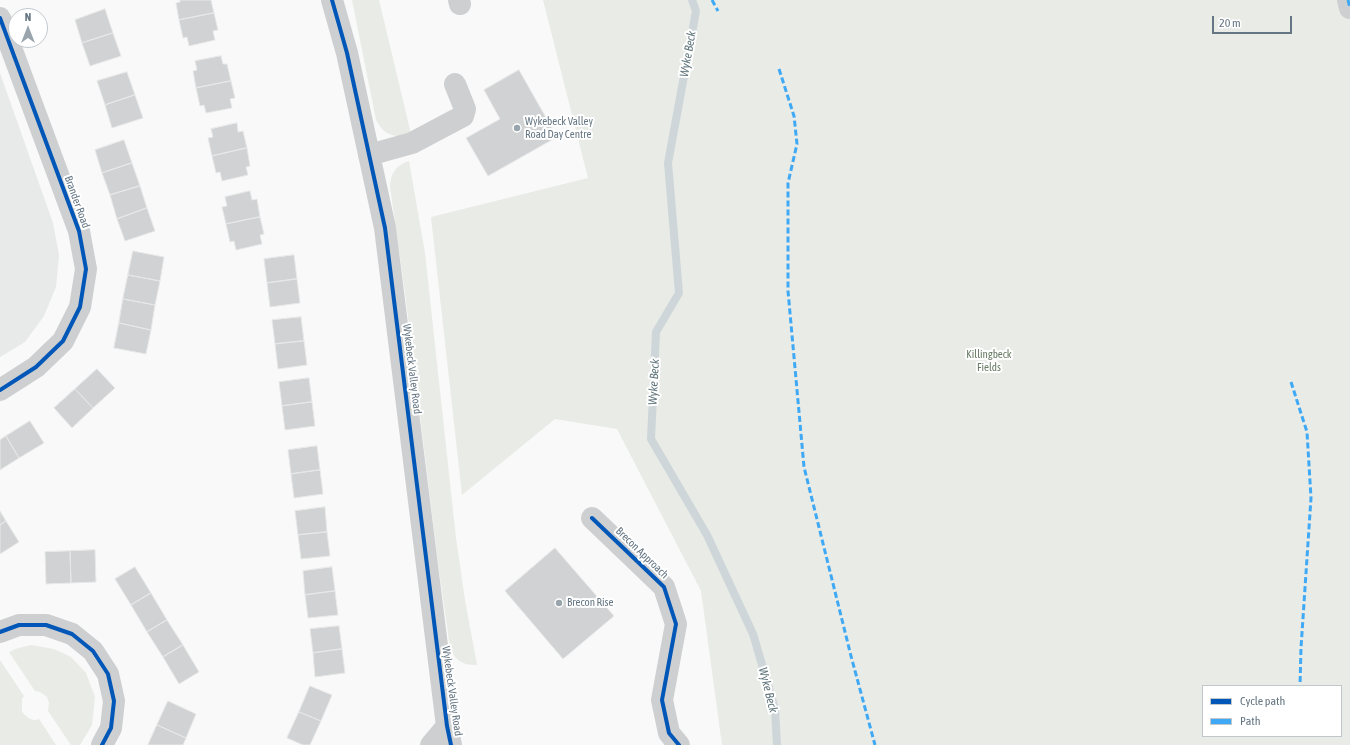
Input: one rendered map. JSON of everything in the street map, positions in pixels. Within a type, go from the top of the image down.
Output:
[{"type":"street","name":"Wykebeck Valley Road","points":[[332,0],[347,53],[385,228],[449,735]]},
{"type":"street","points":[[1348,0],[1350,8]]},
{"type":"street","name":"Brander Road","points":[[0,18],[79,231],[86,269],[80,306],[63,341],[36,367],[0,390]]},
{"type":"street","points":[[369,156],[412,143],[463,116],[465,109],[455,84]]},
{"type":"street","name":"Brecon Approach","points":[[592,518],[664,587],[676,624],[662,700],[669,732],[679,745]]},
{"type":"street","points":[[0,632],[19,626],[46,625],[72,634],[94,651],[108,674],[114,701],[111,728],[102,745]]},
{"type":"street","points":[[431,745],[449,735]]},
{"type":"shaded area","points":[[0,73],[53,223],[59,255],[56,287],[44,316],[25,342],[0,357]]},
{"type":"green space","points":[[352,0],[379,0],[411,134],[395,136],[390,134],[382,129],[376,120]]},
{"type":"green space","name":"Killingbeck Fields","points":[[543,0],[1350,0],[1350,745],[722,745],[701,591],[617,429],[555,419],[462,495],[431,217],[588,178]]},
{"type":"green space","points":[[409,161],[425,253],[456,538],[465,600],[477,665],[463,663],[457,659],[450,648],[438,563],[405,293],[390,187],[391,178],[397,168]]},
{"type":"green space","points":[[31,645],[54,649],[71,657],[86,673],[95,697],[92,725],[80,745],[71,745],[48,711],[49,703],[47,697],[40,692],[35,691],[9,652]]},
{"type":"green space","points":[[0,660],[24,696],[22,699],[22,712],[32,719],[39,719],[56,745],[0,745]]},
{"type":"building","points":[[180,0],[211,0],[214,13],[179,20],[176,3],[180,2]]},
{"type":"building","points":[[105,9],[113,33],[82,43],[75,20]]},
{"type":"building","points":[[214,13],[218,30],[213,31],[215,40],[189,46],[187,37],[183,38],[179,20]]},
{"type":"building","points":[[113,33],[121,56],[90,66],[82,43]]},
{"type":"building","points":[[221,56],[223,64],[227,64],[231,81],[196,88],[193,71],[197,70],[195,61]]},
{"type":"building","name":"Wykebeck Valley Road Day Centre","points":[[519,70],[557,137],[488,176],[466,138],[500,119],[484,90]]},
{"type":"building","points":[[127,72],[135,95],[105,105],[97,81]]},
{"type":"building","points":[[231,81],[235,98],[230,99],[232,108],[206,113],[204,105],[200,106],[196,88]]},
{"type":"building","points":[[135,95],[143,118],[112,128],[105,105]]},
{"type":"building","points":[[237,123],[238,132],[243,131],[247,148],[212,156],[208,138],[213,137],[211,129]]},
{"type":"building","points":[[124,140],[132,163],[102,173],[95,150]]},
{"type":"building","points":[[247,148],[250,166],[246,167],[248,175],[222,181],[220,172],[216,173],[212,156]]},
{"type":"building","points":[[132,163],[140,186],[110,195],[102,173]]},
{"type":"building","points":[[140,186],[147,208],[117,219],[110,195]]},
{"type":"building","points":[[250,191],[252,200],[257,199],[260,217],[226,224],[222,207],[227,206],[225,197]]},
{"type":"building","points":[[147,208],[155,231],[125,241],[117,219]]},
{"type":"building","points":[[260,217],[264,234],[260,235],[262,244],[236,250],[234,241],[230,242],[226,224]]},
{"type":"building","points":[[133,251],[164,257],[160,281],[128,275]]},
{"type":"building","points":[[294,255],[297,279],[267,283],[264,259]]},
{"type":"building","points":[[128,275],[160,281],[155,305],[123,299]]},
{"type":"building","points":[[297,279],[300,303],[270,307],[267,283]]},
{"type":"building","points":[[123,299],[155,305],[151,330],[119,323]]},
{"type":"building","points":[[301,317],[304,341],[275,344],[272,320]]},
{"type":"building","points":[[119,323],[151,330],[146,354],[114,348]]},
{"type":"building","points":[[304,341],[307,365],[278,369],[275,344]]},
{"type":"building","points":[[97,369],[115,388],[93,408],[75,389]]},
{"type":"building","points":[[309,378],[312,402],[282,406],[279,382]]},
{"type":"building","points":[[75,389],[93,408],[72,428],[54,408]]},
{"type":"building","points":[[312,402],[315,426],[285,430],[282,406]]},
{"type":"building","points":[[30,421],[44,443],[19,458],[6,436]]},
{"type":"building","points":[[6,436],[19,458],[0,470],[0,440]]},
{"type":"building","points":[[317,446],[320,470],[291,474],[288,450]]},
{"type":"building","points":[[320,470],[323,494],[294,498],[291,474]]},
{"type":"building","points":[[325,507],[327,532],[298,535],[295,511]]},
{"type":"building","points":[[0,511],[6,521],[0,525]]},
{"type":"building","points":[[6,521],[19,542],[0,554],[0,525]]},
{"type":"building","points":[[327,532],[330,556],[301,559],[298,535]]},
{"type":"building","name":"Brecon Rise","points":[[555,548],[614,616],[563,659],[505,591]]},
{"type":"building","points":[[95,550],[96,582],[71,583],[70,551]]},
{"type":"building","points":[[70,551],[71,583],[46,584],[45,552]]},
{"type":"building","points":[[135,567],[151,593],[131,605],[115,579]]},
{"type":"building","points":[[332,567],[335,591],[305,595],[303,571]]},
{"type":"building","points":[[335,591],[338,615],[308,618],[305,595]]},
{"type":"building","points":[[151,593],[167,620],[147,632],[131,605]]},
{"type":"building","points":[[167,620],[183,645],[163,657],[147,632]]},
{"type":"building","points":[[339,626],[342,649],[313,653],[310,629]]},
{"type":"building","points":[[183,645],[199,672],[179,684],[163,657]]},
{"type":"building","points":[[342,649],[345,673],[315,677],[313,653]]},
{"type":"building","points":[[310,686],[332,695],[321,721],[299,712]]},
{"type":"building","points":[[168,701],[196,714],[186,738],[157,725]]},
{"type":"building","points":[[299,712],[321,721],[310,745],[303,745],[287,738]]},
{"type":"building","points":[[157,725],[186,738],[183,745],[148,745]]},
{"type":"waterway","name":"Wyke Beck","points":[[692,0],[696,11],[668,163],[679,293],[656,332],[651,439],[707,535],[753,634],[775,709],[777,745]]},
{"type":"marked path","points":[[712,0],[718,11]]},
{"type":"marked path","points":[[1348,0],[1350,8]]},
{"type":"marked path","points":[[779,69],[794,116],[797,144],[788,183],[788,291],[804,467],[851,656],[875,745]]},
{"type":"marked path","points":[[1291,382],[1307,432],[1311,498],[1300,685]]},
{"type":"cycle path","points":[[332,0],[347,53],[385,228],[447,726],[451,745]]},
{"type":"cycle path","points":[[0,18],[79,231],[86,269],[80,307],[63,341],[36,367],[0,390]]},
{"type":"cycle path","points":[[592,518],[664,587],[676,624],[662,700],[669,733],[679,745]]},
{"type":"cycle path","points":[[0,632],[19,625],[46,625],[72,634],[93,651],[108,674],[114,701],[111,728],[102,745]]},
{"type":"place","name":"Wykebeck Valley Road Day Centre","points":[[517,128]]},
{"type":"place","name":"Brecon Rise","points":[[559,603]]}]
